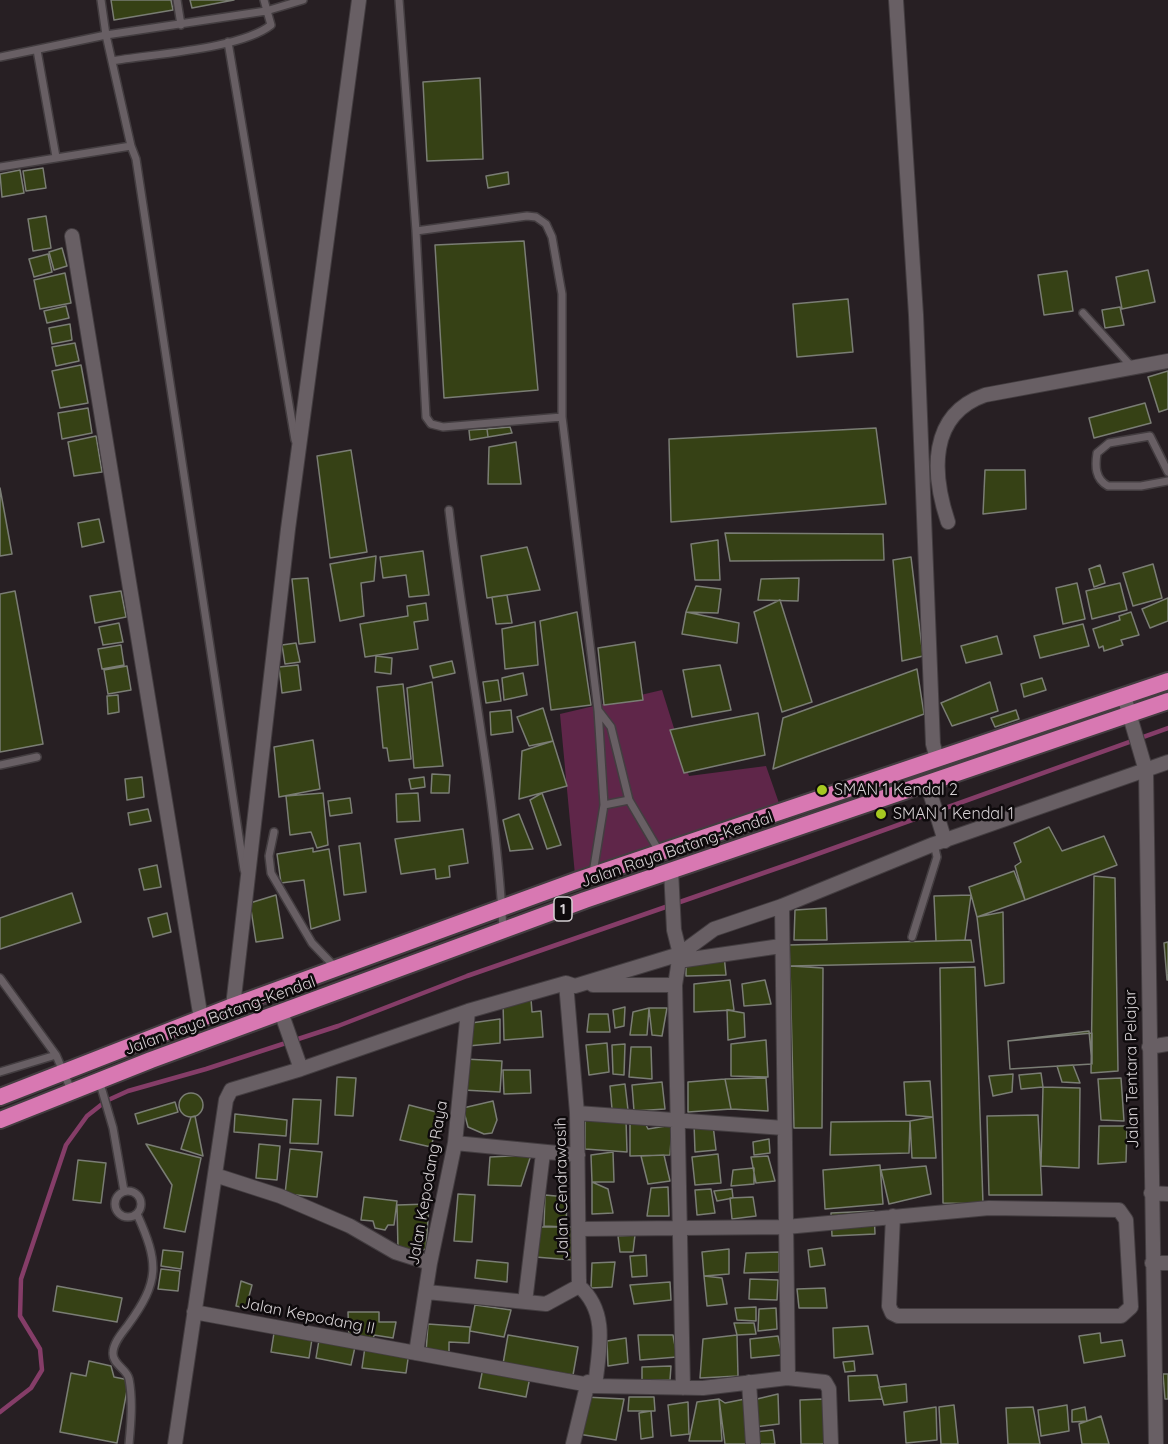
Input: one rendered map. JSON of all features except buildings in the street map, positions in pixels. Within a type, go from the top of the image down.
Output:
[{"type":"highway","name":"Jalan Raya Batang-Kendal","points":[[0,1097],[233,1006],[502,908],[1168,681]]},
{"type":"highway","name":"Jalan Raya Batang-Kendal","points":[[0,1120],[72,1092],[102,1087],[281,1012],[503,930],[671,870],[1168,701]]},
{"type":"street","points":[[233,1006],[298,455],[359,0]]},
{"type":"street","points":[[896,0],[916,315],[933,744],[937,759]]},
{"type":"street","points":[[72,236],[201,1019]]},
{"type":"street","points":[[948,522],[943,507],[937,460],[947,423],[960,408],[985,395],[1168,361]]},
{"type":"street","name":"Jalan Tentara Pelajar","points":[[1124,696],[1132,714],[1145,766],[1152,1263],[1162,1421],[1156,1444]]},
{"type":"street","points":[[679,957],[714,929],[782,906],[940,839],[1145,766],[1168,762]]},
{"type":"street","points":[[927,783],[934,802],[940,839]]},
{"type":"street","points":[[671,870],[674,930],[679,957],[675,985],[683,1388]]},
{"type":"street","points":[[782,906],[788,1378]]},
{"type":"street","points":[[175,1444],[214,1175],[226,1100],[231,1090],[300,1065],[468,1011],[571,984],[679,957],[781,946]]},
{"type":"street","points":[[571,984],[675,985]]},
{"type":"street","name":"Jalan Cendrawasih","points":[[571,984],[579,1155],[579,1286]]},
{"type":"street","name":"Jalan Kepodang Raya","points":[[416,1353],[428,1292],[430,1263],[455,1143],[468,1011]]},
{"type":"street","points":[[281,1012],[300,1065]]},
{"type":"street","points":[[1149,1047],[1168,1044]]},
{"type":"street","points":[[577,1113],[677,1118],[784,1128]]},
{"type":"street","points":[[455,1143],[579,1155]]},
{"type":"street","points":[[525,1302],[543,1153]]},
{"type":"street","points":[[214,1175],[280,1196],[350,1226],[394,1252],[430,1263]]},
{"type":"street","points":[[1151,1193],[1168,1194]]},
{"type":"street","points":[[580,1229],[679,1230],[786,1227],[893,1216],[989,1208],[1119,1210],[1126,1220],[1131,1307],[1121,1316],[898,1316],[892,1313],[889,1306],[893,1216]]},
{"type":"street","points":[[1152,1263],[1168,1263]]},
{"type":"street","points":[[428,1292],[546,1304],[554,1302],[579,1286],[591,1297],[599,1317],[600,1350],[573,1444]]},
{"type":"street","name":"Jalan Kepodang II","points":[[194,1312],[592,1384],[683,1388],[788,1378],[825,1382],[830,1399],[831,1444]]},
{"type":"street","points":[[749,1382],[753,1444]]},
{"type":"lane","points":[[101,0],[106,35],[131,146],[136,159],[247,891]]},
{"type":"lane","points":[[177,0],[181,25]]},
{"type":"lane","points":[[112,61],[228,42],[260,34],[271,25],[264,0]]},
{"type":"lane","points":[[0,57],[106,35],[266,11],[303,0]]},
{"type":"lane","points":[[399,0],[417,231],[428,421],[443,427],[562,417]]},
{"type":"lane","points":[[228,42],[298,455]]},
{"type":"lane","points":[[37,50],[56,157]]},
{"type":"lane","points":[[0,167],[131,146]]},
{"type":"lane","points":[[417,231],[527,216],[546,224],[552,237],[562,294],[562,417],[598,710],[604,805],[592,876]]},
{"type":"lane","points":[[1083,313],[1132,367]]},
{"type":"lane","points":[[1168,472],[1150,436],[1109,443],[1097,453],[1095,467],[1098,477],[1108,486],[1141,486],[1168,481]]},
{"type":"lane","points":[[449,510],[456,573],[478,698],[503,930]]},
{"type":"lane","points":[[598,710],[611,727],[629,800],[660,853]]},
{"type":"lane","points":[[0,765],[37,757]]},
{"type":"lane","points":[[604,805],[629,800]]},
{"type":"lane","points":[[274,831],[269,856],[271,873],[312,943],[337,969]]},
{"type":"lane","points":[[912,937],[940,839]]},
{"type":"lane","points":[[0,978],[56,1055],[72,1092]]},
{"type":"lane","points":[[0,1072],[56,1055]]},
{"type":"lane","points":[[102,1087],[113,1128],[124,1191],[114,1203],[118,1213],[127,1218],[137,1214]]},
{"type":"lane","points":[[124,1191],[134,1192],[141,1200],[137,1214],[151,1245],[154,1278],[142,1306],[121,1334],[113,1353],[113,1359],[129,1380],[129,1444]]},
{"type":"shaded area","points":[[662,690],[689,776],[766,766],[780,806],[575,875],[560,714]]},
{"type":"waterway","points":[[0,1412],[31,1388],[42,1370],[40,1349],[20,1316],[21,1279],[66,1145],[87,1116],[106,1101],[128,1091],[206,1069],[338,1026],[467,976],[795,862],[1168,728]]},
{"type":"place","name":"SMAN 1 Kendal 2","points":[[822,790]]},
{"type":"place","name":"SMAN 1 Kendal 1","points":[[881,814]]}]
